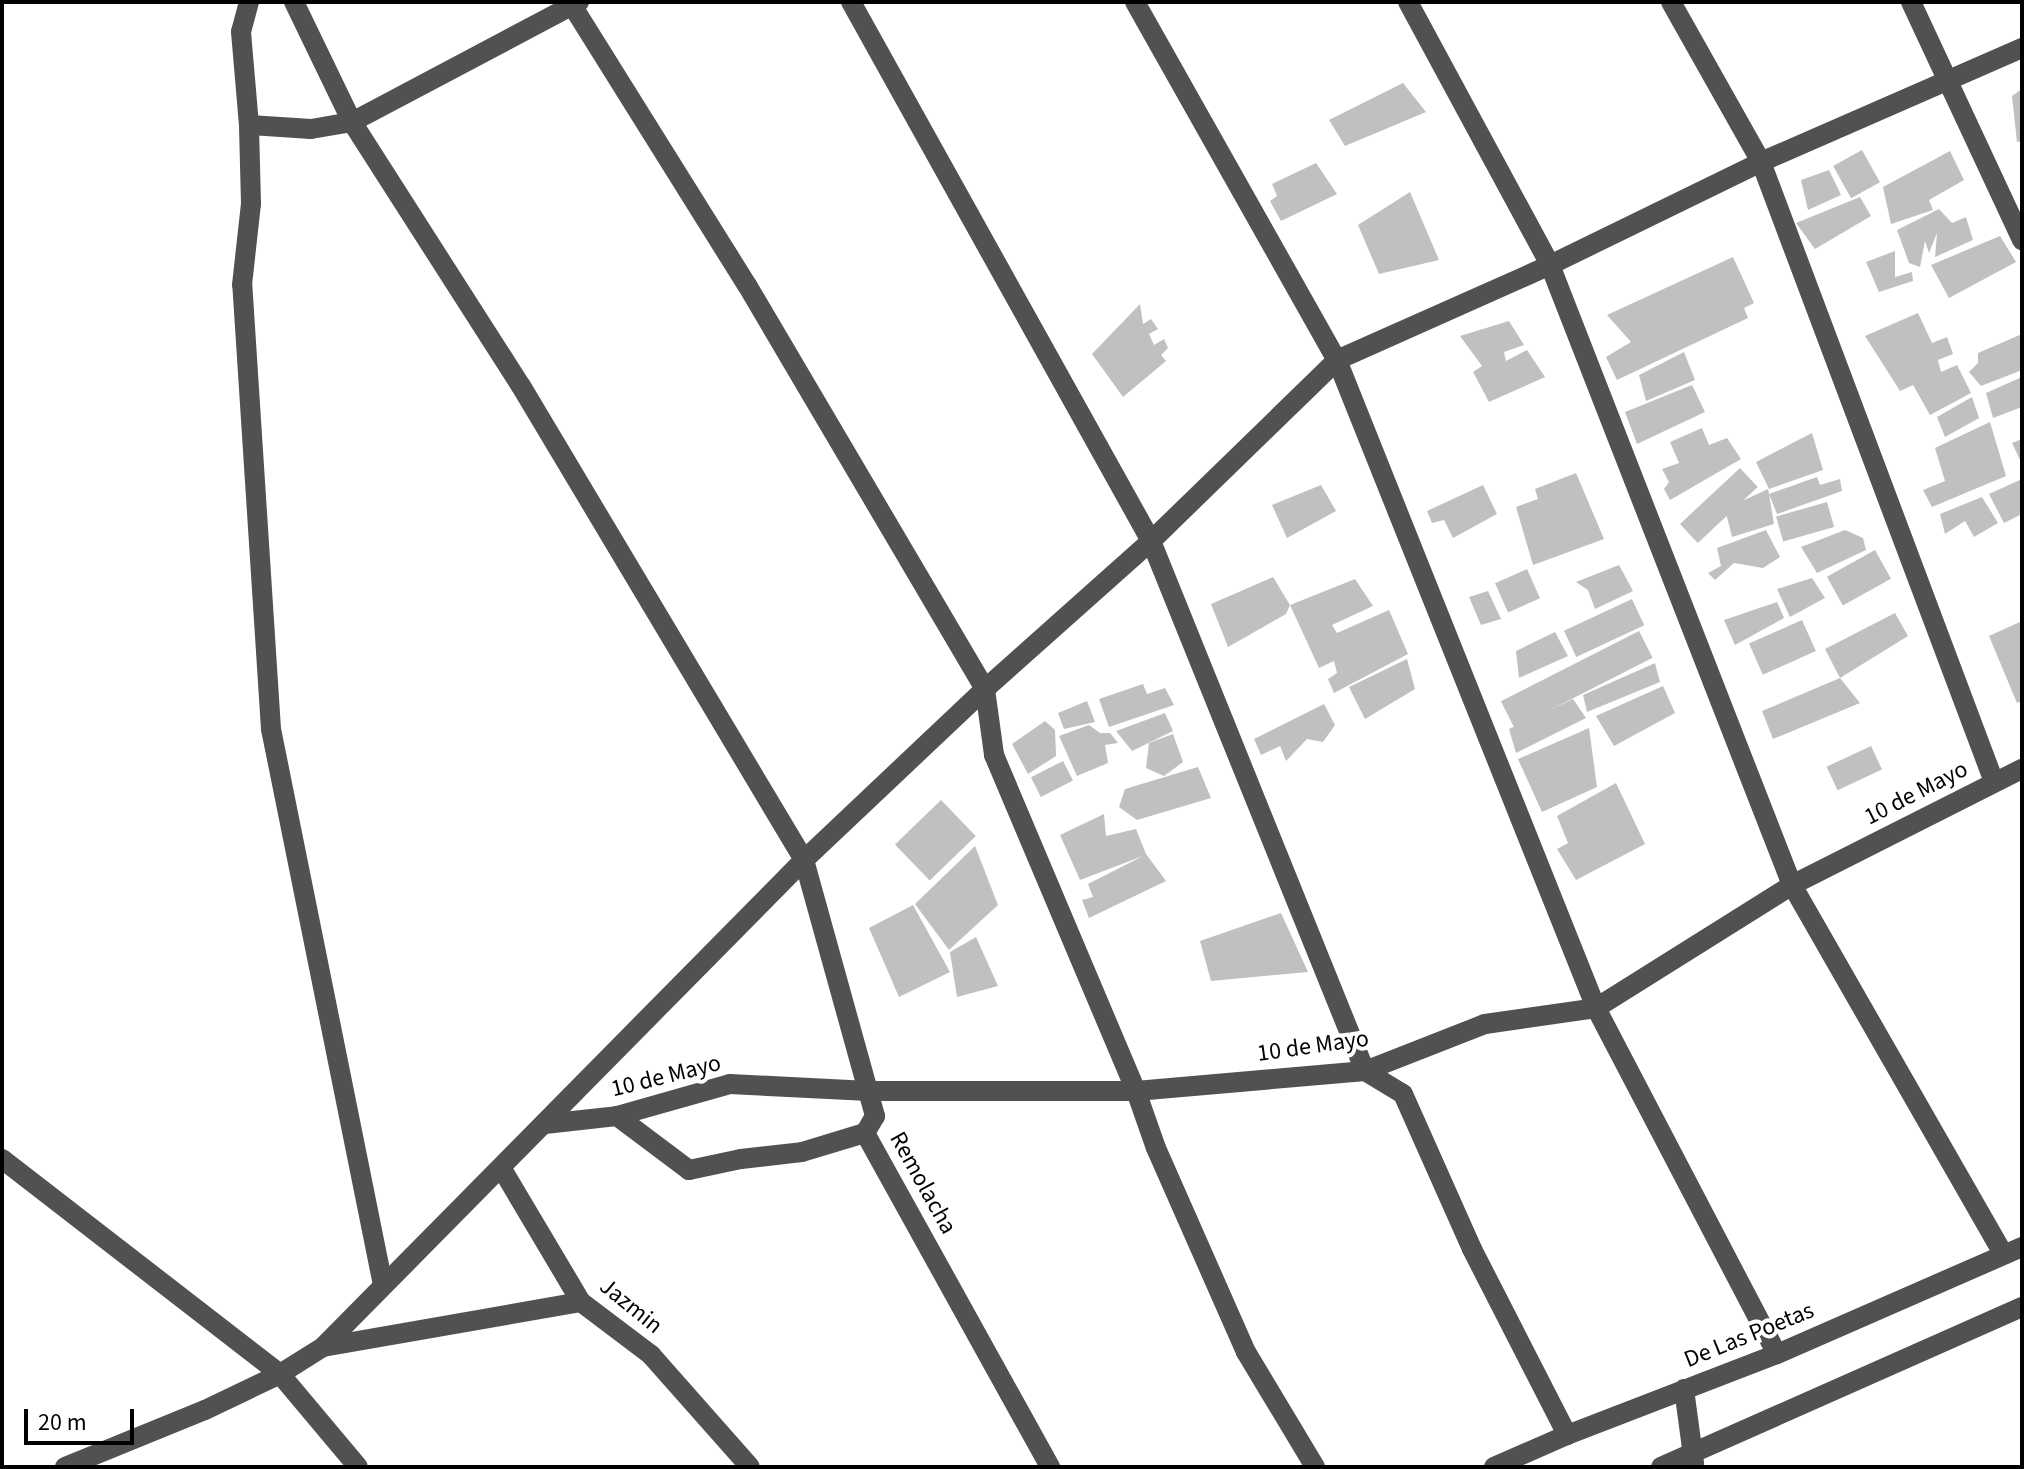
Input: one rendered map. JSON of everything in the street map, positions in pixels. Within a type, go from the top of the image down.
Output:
[{"type":"street","points":[[249,2],[241,32],[249,125],[251,203],[242,285],[271,729],[383,1285]]},
{"type":"street","name":"Remolacha","points":[[294,2],[352,122],[521,386],[804,860],[875,1116],[865,1133],[1050,1467]]},
{"type":"street","points":[[851,2],[1151,541],[1365,1071],[1403,1094],[1472,1249],[1567,1435]]},
{"type":"street","points":[[1135,2],[1337,360],[1596,1008],[1777,1354]]},
{"type":"street","points":[[1408,2],[1550,265],[1792,885],[2013,1251]]},
{"type":"street","points":[[1671,2],[1761,162],[1994,782]]},
{"type":"street","points":[[1911,2],[2022,240]]},
{"type":"street","points":[[249,125],[311,129],[352,122],[574,3],[747,285],[985,689],[994,755],[1136,1091],[1156,1148],[1246,1352],[1315,1467]]},
{"type":"street","points":[[65,1467],[205,1410],[280,1374],[323,1347],[804,860],[985,689],[1151,541],[1337,360],[1550,265],[1761,162],[1948,83],[2022,48]]},
{"type":"street","name":"10 de Mayo","points":[[545,1124],[617,1116],[730,1084],[869,1091],[1136,1091],[1365,1071],[1485,1024],[1596,1008],[1792,885],[2022,769]]},
{"type":"street","points":[[617,1116],[689,1170],[741,1159],[802,1152],[865,1133]]},
{"type":"street","points":[[5,1166],[280,1374],[358,1467]]},
{"type":"street","name":"Jazmin","points":[[502,1169],[581,1302],[651,1355],[750,1467]]},
{"type":"street","name":"De Las Poetas","points":[[1494,1467],[1567,1435],[1777,1354],[2013,1251]]},
{"type":"street","points":[[323,1347],[581,1302]]},
{"type":"street","points":[[1661,1467],[1694,1460],[2022,1307]]},
{"type":"street","points":[[1684,1389],[1694,1460]]},
{"type":"building","points":[[1403,83],[1426,112],[1345,146],[1329,120]]},
{"type":"building","points":[[2022,89],[2022,141],[2017,142],[2012,96]]},
{"type":"building","points":[[1862,150],[1880,182],[1851,198],[1833,166]]},
{"type":"building","points":[[1950,151],[1964,180],[1929,200],[1933,210],[1891,224],[1883,187]]},
{"type":"building","points":[[1316,163],[1337,194],[1281,221],[1270,201],[1277,196],[1272,184]]},
{"type":"building","points":[[1829,170],[1841,195],[1808,210],[1801,180]]},
{"type":"building","points":[[1410,192],[1439,260],[1379,274],[1358,225]]},
{"type":"building","points":[[1860,197],[1871,216],[1815,249],[1796,223]]},
{"type":"building","points":[[1939,209],[1952,223],[1966,217],[1973,240],[1935,257],[1937,233],[1929,253],[1925,241],[1920,267],[1909,263],[1897,230]]},
{"type":"building","points":[[2000,236],[2016,262],[1949,298],[1931,265]]},
{"type":"building","points":[[1895,251],[1895,277],[1912,272],[1913,281],[1879,292],[1866,262]]},
{"type":"building","points":[[1733,257],[1754,303],[1744,308],[1748,318],[1617,380],[1606,357],[1631,342],[1607,315]]},
{"type":"building","points":[[1140,304],[1143,324],[1151,319],[1158,329],[1149,334],[1154,345],[1164,339],[1168,348],[1161,355],[1166,361],[1123,397],[1092,354]]},
{"type":"building","points":[[1918,313],[1932,343],[1947,337],[1953,354],[1938,360],[1941,372],[1957,365],[1971,393],[1930,415],[1913,385],[1900,391],[1865,336]]},
{"type":"building","points":[[1509,321],[1524,345],[1504,352],[1506,361],[1527,350],[1545,377],[1489,402],[1473,372],[1482,366],[1460,336]]},
{"type":"building","points":[[2022,334],[2022,370],[1981,386],[1969,372],[1978,363],[1978,353]]},
{"type":"building","points":[[1684,352],[1695,380],[1646,401],[1639,375]]},
{"type":"building","points":[[2022,377],[2022,407],[1993,418],[1986,393]]},
{"type":"building","points":[[1692,385],[1705,412],[1637,444],[1625,412]]},
{"type":"building","points":[[1972,397],[1979,418],[1945,437],[1937,417]]},
{"type":"building","points":[[1990,422],[2006,476],[1932,507],[1923,490],[1945,481],[1935,448]]},
{"type":"building","points":[[1702,428],[1709,445],[1727,438],[1741,459],[1670,500],[1664,489],[1669,482],[1662,469],[1679,463],[1670,442]]},
{"type":"building","points":[[1812,433],[1823,470],[1769,489],[1756,462]]},
{"type":"building","points":[[2022,439],[2022,464],[2012,443]]},
{"type":"building","points":[[1740,468],[1758,487],[1698,543],[1680,524]]},
{"type":"building","points":[[1576,473],[1604,539],[1533,565],[1516,507],[1538,499],[1535,489]]},
{"type":"building","points":[[1817,477],[1820,485],[1840,479],[1842,491],[1777,514],[1769,494]]},
{"type":"building","points":[[2022,479],[2022,514],[2004,523],[1989,494]]},
{"type":"building","points":[[1321,485],[1336,511],[1287,538],[1272,505]]},
{"type":"building","points":[[1483,485],[1497,514],[1453,538],[1444,520],[1432,523],[1427,511]]},
{"type":"building","points":[[1768,489],[1774,524],[1732,537],[1725,509]]},
{"type":"building","points":[[1982,497],[1998,523],[1974,537],[1965,521],[1945,534],[1940,514]]},
{"type":"building","points":[[1827,502],[1834,527],[1783,542],[1776,517]]},
{"type":"building","points":[[1766,530],[1780,557],[1763,568],[1734,563],[1715,580],[1708,573],[1721,566],[1717,548]]},
{"type":"building","points":[[1845,530],[1863,538],[1866,550],[1817,573],[1801,547]]},
{"type":"building","points":[[1875,550],[1891,579],[1843,606],[1827,577]]},
{"type":"building","points":[[1619,565],[1633,591],[1595,609],[1588,590],[1576,582]]},
{"type":"building","points":[[1527,569],[1540,598],[1508,612],[1495,583]]},
{"type":"building","points":[[1273,577],[1290,605],[1286,614],[1228,647],[1211,604]]},
{"type":"building","points":[[1812,578],[1825,598],[1790,617],[1777,589]]},
{"type":"building","points":[[1355,579],[1373,606],[1332,625],[1337,633],[1389,610],[1408,654],[1334,693],[1328,679],[1337,673],[1334,661],[1319,668],[1290,605]]},
{"type":"building","points":[[1488,591],[1501,619],[1481,625],[1469,597]]},
{"type":"building","points":[[1632,599],[1644,625],[1576,657],[1564,631]]},
{"type":"building","points":[[1777,602],[1784,618],[1735,645],[1724,620]]},
{"type":"building","points":[[1895,613],[1908,636],[1840,678],[1825,649]]},
{"type":"building","points":[[1802,620],[1816,651],[1763,675],[1749,644]]},
{"type":"building","points":[[2022,621],[2022,701],[2017,703],[1989,636]]},
{"type":"building","points":[[1639,631],[1653,658],[1515,728],[1501,701]]},
{"type":"building","points":[[1555,632],[1568,656],[1519,678],[1516,651]]},
{"type":"building","points":[[1407,659],[1415,689],[1365,719],[1349,687]]},
{"type":"building","points":[[1655,663],[1660,682],[1587,712],[1583,695]]},
{"type":"building","points":[[1840,678],[1860,703],[1773,739],[1762,711]]},
{"type":"building","points":[[1143,684],[1147,694],[1165,688],[1174,705],[1109,727],[1099,699]]},
{"type":"building","points":[[1663,686],[1675,713],[1614,746],[1596,716]]},
{"type":"building","points":[[1573,699],[1586,718],[1516,753],[1509,729]]},
{"type":"building","points":[[1087,701],[1095,722],[1064,729],[1058,713]]},
{"type":"building","points":[[1324,704],[1335,725],[1323,742],[1307,739],[1286,761],[1280,746],[1261,755],[1254,739]]},
{"type":"building","points":[[1165,713],[1173,731],[1132,751],[1116,731]]},
{"type":"building","points":[[1045,721],[1055,730],[1056,756],[1028,774],[1012,744]]},
{"type":"building","points":[[1089,725],[1100,733],[1110,733],[1118,743],[1105,745],[1108,763],[1077,776],[1059,736]]},
{"type":"building","points":[[1589,728],[1597,787],[1542,812],[1518,759]]},
{"type":"building","points":[[1173,734],[1183,762],[1164,776],[1146,768],[1149,743]]},
{"type":"building","points":[[1871,746],[1882,770],[1838,790],[1827,767]]},
{"type":"building","points":[[1063,761],[1073,781],[1041,797],[1031,777]]},
{"type":"building","points":[[1198,767],[1211,798],[1137,820],[1119,807],[1125,789]]},
{"type":"building","points":[[1616,783],[1645,844],[1576,880],[1557,849],[1568,843],[1557,816]]},
{"type":"building","points":[[941,800],[976,836],[930,880],[895,844]]},
{"type":"building","points":[[1104,814],[1106,836],[1136,829],[1146,854],[1166,881],[1089,918],[1082,900],[1093,897],[1088,884],[1143,856],[1080,880],[1060,835]]},
{"type":"building","points":[[975,846],[998,905],[949,950],[915,904]]},
{"type":"building","points":[[913,905],[950,972],[899,997],[869,928]]},
{"type":"building","points":[[1281,913],[1308,972],[1211,981],[1200,941]]},
{"type":"building","points":[[976,937],[998,986],[957,997],[950,952]]}]
